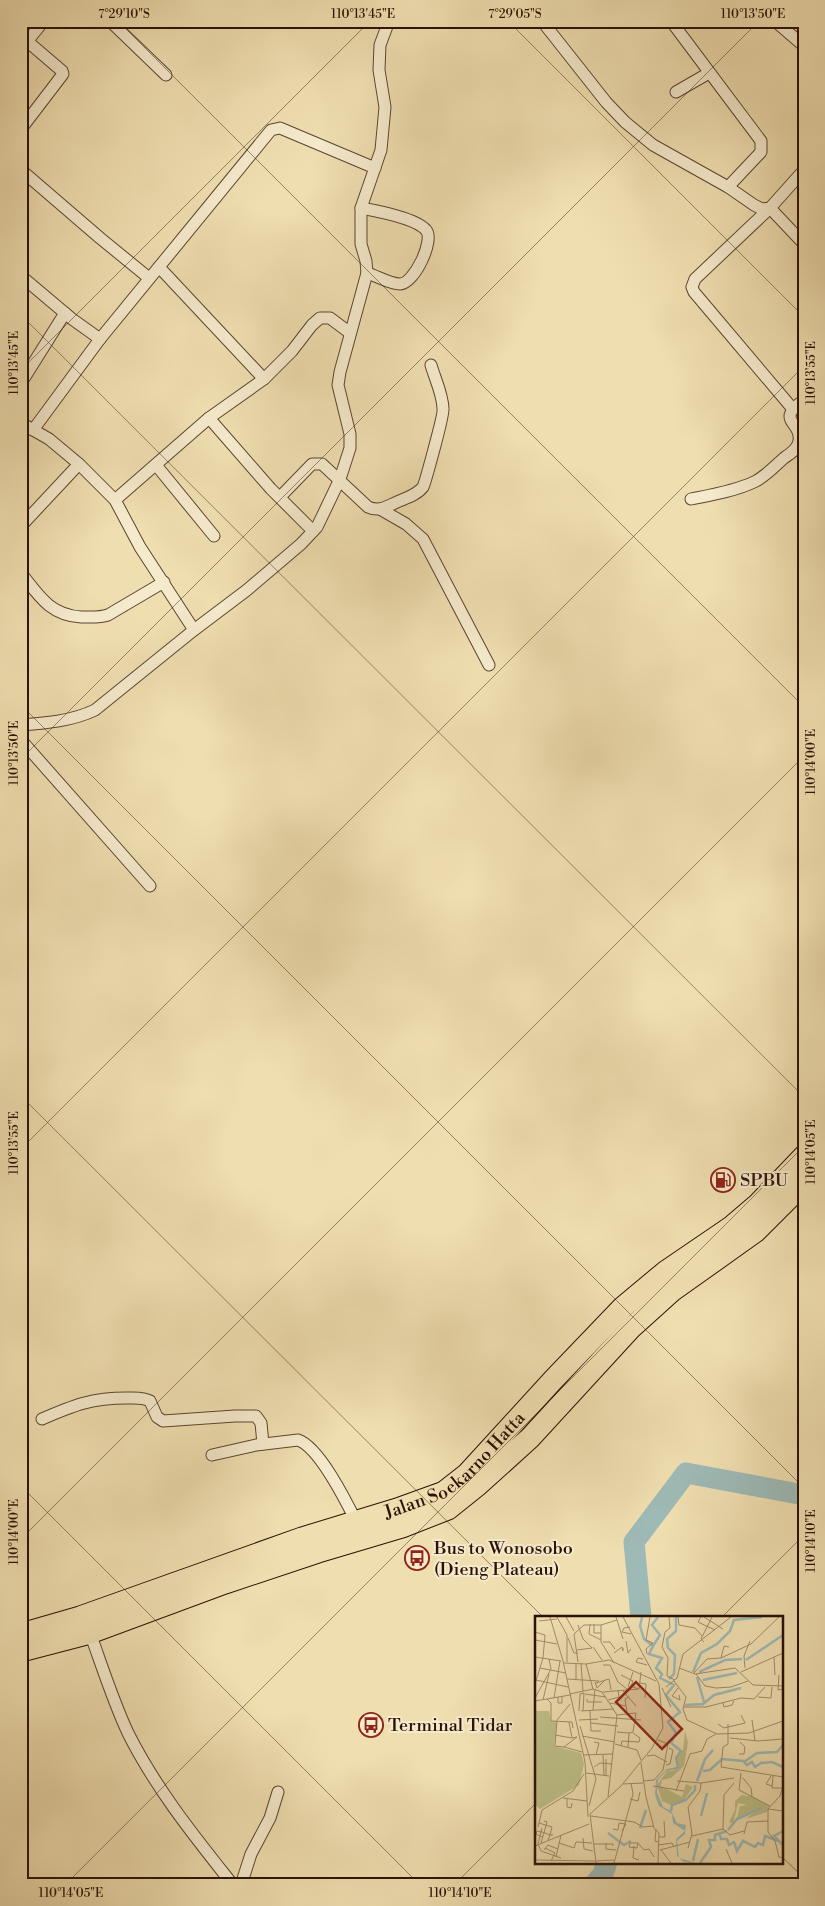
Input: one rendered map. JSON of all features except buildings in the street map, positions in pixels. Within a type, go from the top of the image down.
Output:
[{"type":"highway","name":"Jalan Soekarno Hatta","points":[[21,1651],[90,1633],[434,1506],[450,1488],[467,1474],[552,1380],[624,1307],[664,1272],[738,1221],[764,1198],[804,1156]]},
{"type":"highway","name":"Jalan Soekarno Hatta","points":[[21,1634],[80,1617],[302,1538],[356,1521],[434,1506],[463,1498],[530,1438],[631,1328],[672,1291],[754,1232],[804,1184]]},
{"type":"street","points":[[110,21],[166,74]]},
{"type":"street","points":[[21,724],[58,722],[96,710],[194,630],[247,590],[302,544],[313,531],[340,479],[350,448],[350,434],[338,385],[367,273],[361,244],[361,208],[371,167],[381,150],[385,107],[379,70],[380,45],[389,21]]},
{"type":"street","points":[[542,21],[606,102],[625,122],[653,145],[728,187],[762,209],[770,208]]},
{"type":"street","points":[[671,21],[761,141],[761,152],[728,187]]},
{"type":"street","points":[[775,21],[804,46]]},
{"type":"street","points":[[21,129],[63,74],[62,71],[24,45],[42,22]]},
{"type":"street","points":[[676,92],[709,74]]},
{"type":"street","points":[[33,430],[100,339],[271,130],[280,128],[371,167]]},
{"type":"street","points":[[21,170],[149,278]]},
{"type":"street","points":[[792,408],[706,307],[692,287],[695,279],[770,208],[804,170]]},
{"type":"street","points":[[361,208],[396,216],[419,225],[429,235],[429,242],[415,273],[406,283],[400,284],[367,273]]},
{"type":"street","points":[[770,208],[804,244]]},
{"type":"street","points":[[159,267],[264,379]]},
{"type":"street","points":[[21,276],[100,339]]},
{"type":"street","points":[[21,383],[65,313]]},
{"type":"street","points":[[114,500],[209,418],[264,379],[292,351],[312,325],[320,318],[330,318],[350,333]]},
{"type":"street","points":[[380,509],[417,493],[427,478],[444,408],[431,365]]},
{"type":"street","points":[[691,499],[737,488],[756,481],[792,452],[798,445],[799,434],[790,420],[790,414],[792,408],[804,400]]},
{"type":"street","points":[[209,418],[313,531]]},
{"type":"street","points":[[21,423],[49,439],[79,464],[114,500],[140,547],[194,630]]},
{"type":"street","points":[[21,526],[79,464]]},
{"type":"street","points":[[280,497],[312,464],[322,464],[368,507],[380,509],[406,524],[423,539],[489,665]]},
{"type":"street","points":[[156,465],[214,536]]},
{"type":"street","points":[[21,573],[50,608],[70,616],[100,618],[164,582]]},
{"type":"street","points":[[21,740],[150,886]]},
{"type":"street","points":[[42,1419],[95,1399],[142,1398],[150,1401],[157,1417],[163,1422],[256,1416],[261,1423],[263,1444]]},
{"type":"street","points":[[212,1455],[263,1444],[298,1440],[308,1445],[318,1455],[356,1521]]},
{"type":"street","points":[[90,1633],[120,1713],[143,1761],[164,1794],[234,1885]]},
{"type":"street","points":[[241,1885],[252,1854],[270,1818],[278,1792]]},
{"type":"waterway","points":[[641,1616],[634,1542],[686,1473],[804,1495]]},
{"type":"waterway","points":[[594,1885],[603,1874],[606,1864]]},
{"type":"place","name":"SPBU","points":[[723,1180]]},
{"type":"place","name":"Bus to Wonosobo (Dieng Plateau)","points":[[417,1558]]},
{"type":"place","name":"Terminal Tidar","points":[[371,1725]]}]
